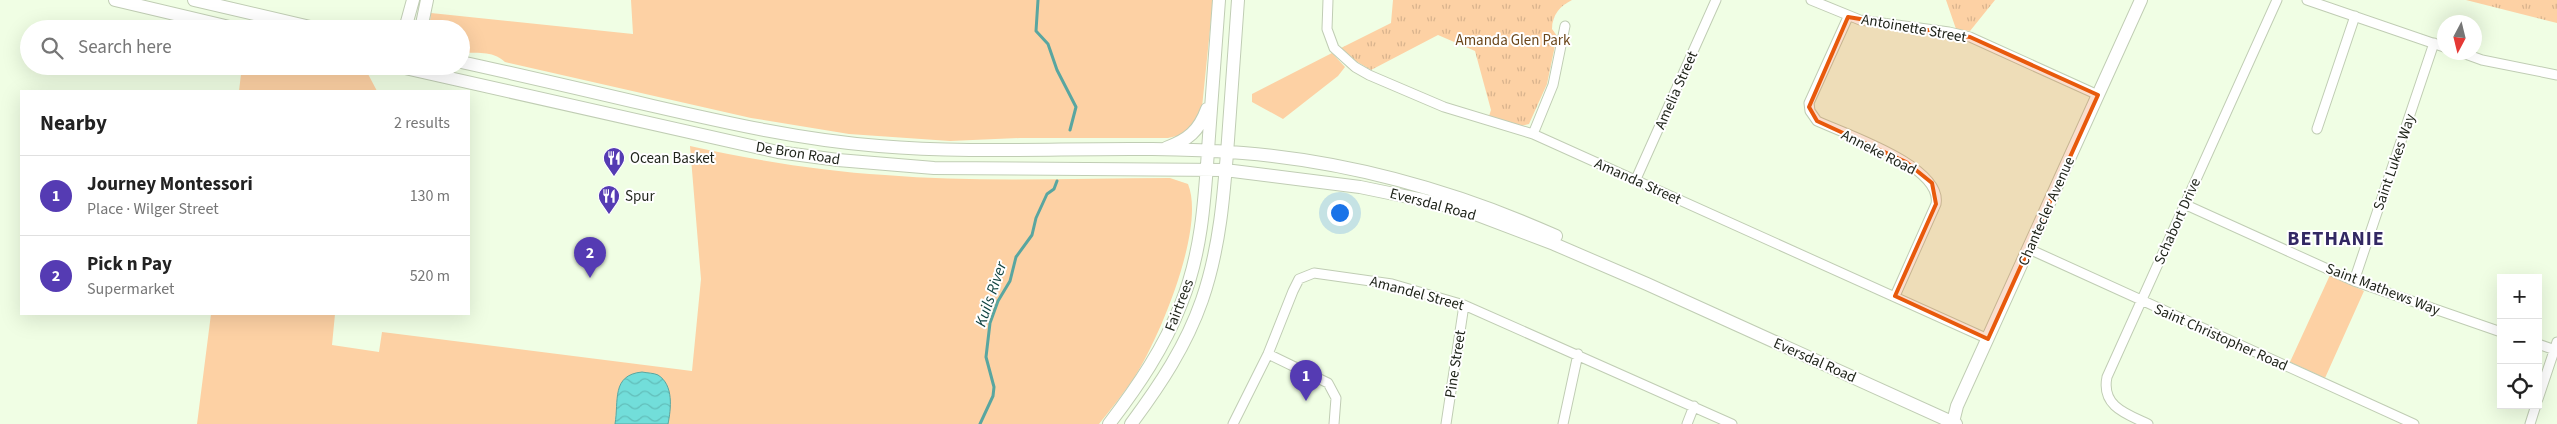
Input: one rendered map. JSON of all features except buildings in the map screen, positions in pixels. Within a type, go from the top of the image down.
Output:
[{"type":"street","points":[[115,0],[200,20]]},
{"type":"street","points":[[194,0],[280,20]]},
{"type":"street","points":[[407,20],[413,0]]},
{"type":"street","points":[[423,20],[427,0]]},
{"type":"street","points":[[1208,151],[1219,0]]},
{"type":"street","points":[[1227,152],[1238,0]]},
{"type":"street","name":"Amanda Street","points":[[1328,0],[1328,37],[1334,48],[1355,67],[1444,107],[1533,134],[1988,339]]},
{"type":"street","name":"Amelia Street","points":[[1636,179],[1716,0]]},
{"type":"street","name":"Antoinette Street","points":[[1811,0],[1848,17],[1970,37],[2098,95]]},
{"type":"street","name":"Chantecler Avenue","points":[[1954,423],[1957,406],[2141,0]]},
{"type":"street","name":"Schabort Drive","points":[[2148,424],[2115,408],[2109,400],[2105,388],[2106,376],[2277,0]]},
{"type":"street","points":[[2308,0],[2437,44]]},
{"type":"street","points":[[2317,129],[2355,16]]},
{"type":"street","name":"Anneke Road","points":[[1848,17],[1811,99],[1809,107],[1811,115],[1817,121],[1913,166],[1928,179],[1936,192],[1936,204],[1895,296]]},
{"type":"street","points":[[1533,134],[1553,85],[1566,26]]},
{"type":"street","name":"Saint Lukes Way","points":[[2354,280],[2434,43]]},
{"type":"street","points":[[2482,60],[2557,75]]},
{"type":"street","name":"De Bron Road","points":[[470,64],[725,123],[828,141],[880,146],[990,151],[1208,151]]},
{"type":"street","name":"De Bron Road","points":[[442,75],[778,152],[838,160],[934,168],[1208,169]]},
{"type":"street","points":[[1154,150],[1175,144],[1192,135],[1202,121],[1212,95]]},
{"type":"street","name":"Eversdal Road","points":[[1208,151],[1324,163],[1434,189],[1520,220],[1641,278],[1647,284]]},
{"type":"street","name":"Fairtrees","points":[[1109,424],[1157,355],[1182,304],[1200,235],[1208,169],[1208,151]]},
{"type":"street","name":"Fairtrees","points":[[1131,424],[1169,371],[1189,332],[1201,302],[1220,228],[1227,152]]},
{"type":"street","name":"Eversdal Road","points":[[1208,169],[1360,186],[1467,212],[1554,244],[1647,284],[1954,423]]},
{"type":"street","name":"Saint Mathews Way","points":[[2184,204],[2354,280],[2497,331]]},
{"type":"street","name":"Saint Christopher Road","points":[[2029,249],[2141,302],[2414,424]]},
{"type":"street","name":"Amandel Street","points":[[1233,424],[1268,354],[1293,290],[1300,279],[1310,273],[1350,276],[1392,284],[1464,305],[1732,424]]},
{"type":"street","name":"Pine Street","points":[[1446,424],[1464,305]]},
{"type":"street","points":[[2542,344],[2556,346],[2542,387]]},
{"type":"street","points":[[1268,354],[1328,383],[1336,398],[1334,424]]},
{"type":"street","points":[[1563,424],[1578,354]]},
{"type":"street","points":[[1687,424],[1694,406]]},
{"type":"street","points":[[2530,424],[2535,409]]},
{"type":"highlighted area","points":[[1848,17],[1970,37],[2098,95],[1988,339],[1895,296],[1936,204],[1932,183],[1906,162],[1817,121],[1809,107]]},
{"type":"green space","points":[[631,0],[1213,0],[1201,117],[1181,135],[1168,138],[1020,138],[950,141],[849,134],[751,118],[505,62],[494,55],[470,53],[470,20],[430,20],[431,13],[633,34]]},
{"type":"green space","name":"Amanda Glen Park","points":[[1393,0],[1572,0],[1560,8],[1553,19],[1552,29],[1557,36],[1547,84],[1529,124],[1521,126],[1489,116],[1491,110],[1475,51],[1438,35],[1371,70],[1354,60],[1341,48],[1391,23]]},
{"type":"green space","points":[[1946,0],[1995,0],[1970,31],[1956,29]]},
{"type":"green space","points":[[2466,0],[2557,0],[2557,23]]},
{"type":"green space","points":[[1332,53],[1345,67],[1338,76],[1283,119],[1252,102],[1252,94]]},
{"type":"green space","points":[[241,75],[369,75],[376,90],[239,90]]},
{"type":"green space","points":[[690,146],[811,168],[920,177],[956,179],[1170,178],[1188,184],[1192,203],[1191,227],[1185,254],[1167,311],[1156,337],[1134,378],[1099,424],[668,424],[670,399],[618,391],[615,424],[197,424],[211,315],[335,315],[332,345],[379,352],[382,332],[692,371],[701,279]]},
{"type":"green space","points":[[2330,275],[2364,291],[2325,378],[2290,362]]},
{"type":"water","points":[[642,372],[658,375],[667,385],[670,398],[668,424],[615,424],[618,391],[621,384],[625,378],[632,374]]},
{"type":"waterway","name":"Kuils River","points":[[1038,0],[1036,31],[1048,44],[1057,70],[1076,107],[1070,130]]},
{"type":"waterway","name":"Kuils River","points":[[980,424],[993,396],[994,387],[986,357],[990,323],[998,301],[1010,281],[1016,257],[1032,235],[1036,218],[1047,194],[1054,189],[1057,181]]},
{"type":"place","name":"Ocean Basket","points":[[614,177]]},
{"type":"place","name":"Spur","points":[[609,215]]},
{"type":"place","name":"Pick n Pay","points":[[590,278]]},
{"type":"place","name":"Journey Montessori","points":[[1306,401]]},
{"type":"district","name":"BETHANIE","points":[[2336,238]]}]
